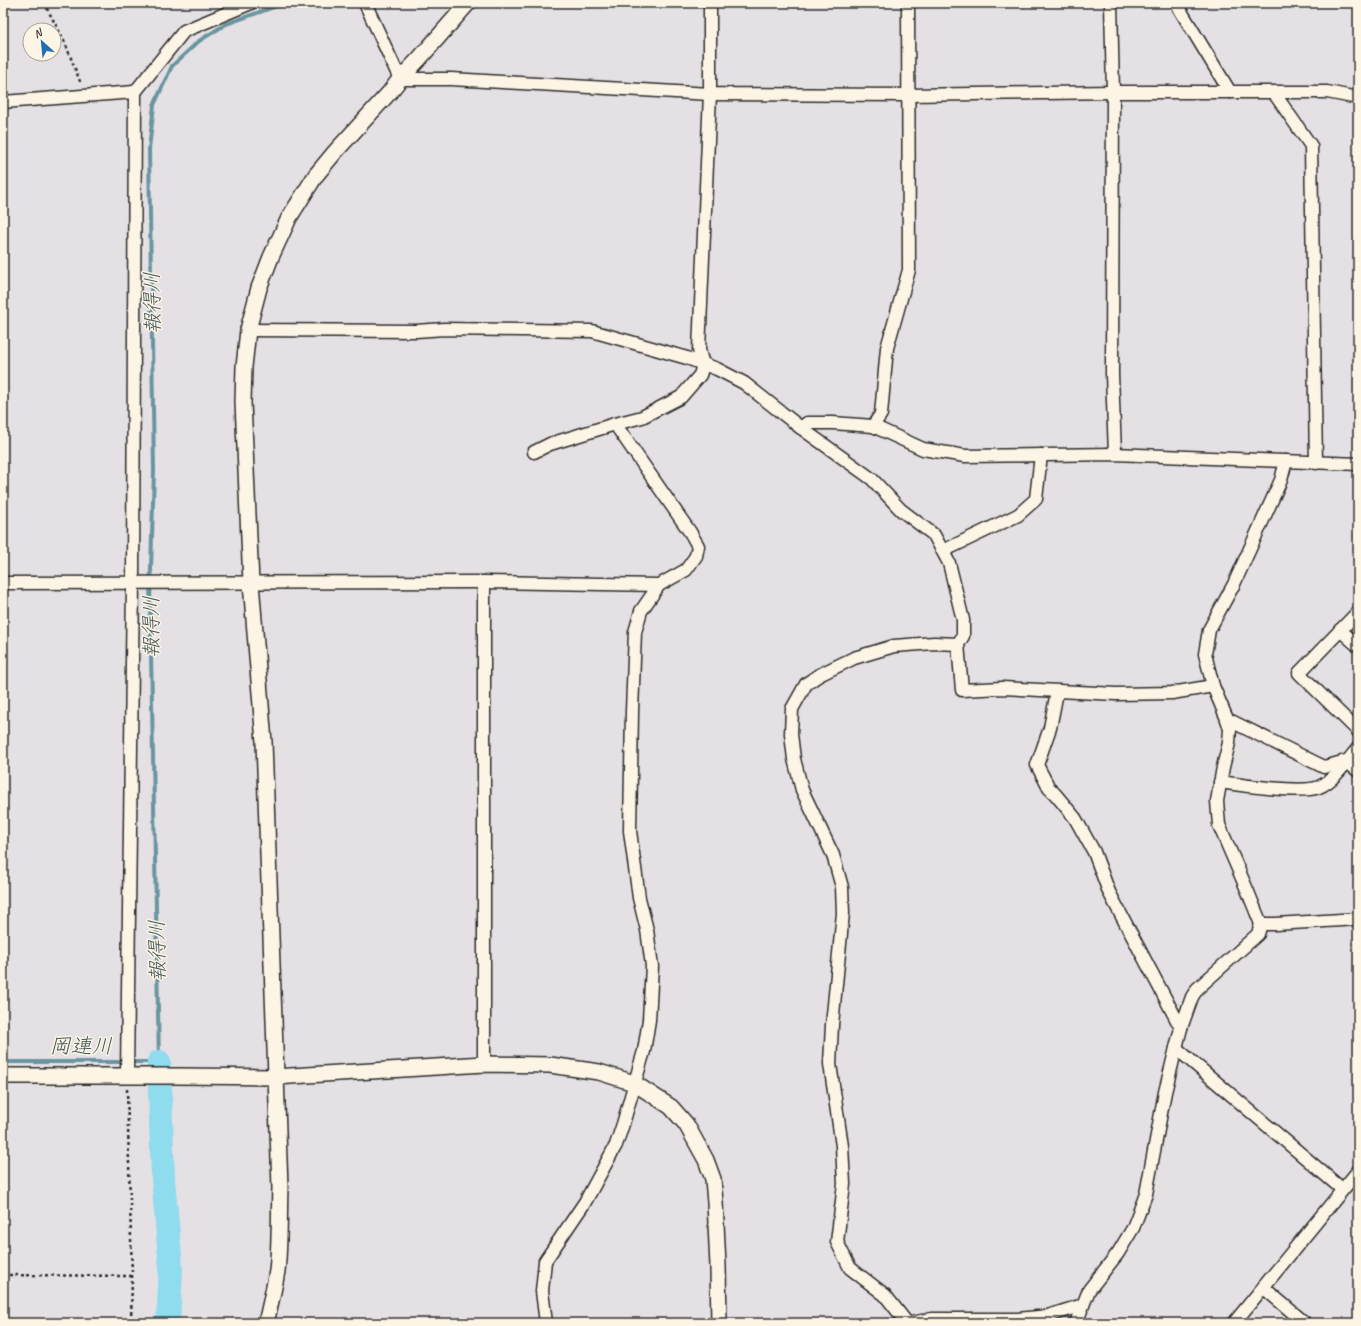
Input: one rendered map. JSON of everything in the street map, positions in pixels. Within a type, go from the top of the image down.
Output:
[{"type":"street","points":[[131,1076],[137,582],[135,92],[184,31],[251,3]]},
{"type":"street","points":[[365,3],[400,79]]},
{"type":"street","points":[[266,1323],[272,1300],[277,1270],[280,1188],[264,742],[251,583],[243,402],[244,367],[248,330],[259,288],[271,257],[289,218],[316,175],[468,3]]},
{"type":"street","points":[[534,452],[550,444],[642,417],[682,397],[700,375],[703,365],[698,350],[710,94],[710,3]]},
{"type":"street","points":[[873,426],[881,414],[887,348],[909,270],[908,3]]},
{"type":"street","points":[[1111,3],[1113,92],[1112,374],[1116,454]]},
{"type":"street","points":[[1176,3],[1230,92]]},
{"type":"street","points":[[400,79],[451,79],[710,94],[909,96],[1113,92],[1327,92],[1358,98]]},
{"type":"street","points":[[3,102],[135,92]]},
{"type":"street","points":[[1274,93],[1311,146],[1316,463]]},
{"type":"street","points":[[248,330],[416,331],[444,329],[592,331],[687,358],[717,369],[744,383],[801,428],[872,479],[902,510],[934,535],[949,562],[963,620],[963,636],[958,644],[962,690],[1002,688],[1116,694],[1172,692],[1213,686]]},
{"type":"street","points":[[801,428],[807,424],[833,423],[873,426],[923,449],[965,456],[1116,454],[1358,464]]},
{"type":"street","points":[[546,1323],[542,1291],[545,1261],[585,1202],[616,1145],[644,1051],[649,1020],[652,966],[647,930],[639,898],[630,831],[634,632],[642,611],[659,585],[686,570],[696,556],[698,546],[690,532],[615,424]]},
{"type":"street","points":[[943,551],[1018,515],[1036,499],[1041,455]]},
{"type":"street","points":[[1076,1323],[1089,1290],[1118,1253],[1133,1228],[1146,1194],[1165,1092],[1181,1028],[1192,997],[1197,989],[1258,934],[1261,924],[1219,825],[1217,801],[1229,743],[1230,728],[1213,686],[1206,654],[1209,630],[1234,584],[1281,480],[1286,461]]},
{"type":"street","points":[[3,583],[484,582],[659,585]]},
{"type":"street","points":[[484,582],[484,1064]]},
{"type":"street","points":[[1358,612],[1299,673],[1358,731]]},
{"type":"street","points":[[1340,630],[1358,646]]},
{"type":"street","points":[[908,1323],[885,1295],[850,1268],[837,1242],[844,1184],[842,1146],[830,1064],[832,1025],[843,913],[842,887],[833,855],[802,790],[794,759],[791,734],[792,710],[806,684],[819,675],[854,658],[894,646],[934,643],[958,644]]},
{"type":"street","points":[[1057,692],[1050,728],[1037,765],[1049,788],[1076,818],[1094,852],[1109,892],[1181,1028]]},
{"type":"street","points":[[1227,719],[1324,767],[1346,762],[1358,771]]},
{"type":"street","points":[[1220,782],[1301,789],[1318,788],[1330,781],[1358,748]]},
{"type":"street","points":[[1261,924],[1358,919]]},
{"type":"street","points":[[1176,1048],[1342,1190]]},
{"type":"street","points":[[3,1076],[275,1077],[484,1064],[550,1065],[600,1072],[634,1083],[671,1107],[686,1124],[706,1160],[712,1179],[715,1202],[719,1323]]},
{"type":"street","points":[[1234,1323],[1358,1171]]},
{"type":"street","points":[[1264,1288],[1305,1323]]},
{"type":"street","points":[[911,1323],[932,1319],[1018,1319],[1041,1317],[1083,1305]]},
{"type":"path","points":[[44,3],[64,40],[86,96]]},
{"type":"path","points":[[131,1076],[131,1323]]},
{"type":"path","points":[[3,1275],[132,1276]]},
{"type":"waterway","name":"報得川","points":[[3,1062],[159,1062],[150,602],[154,471],[149,149],[154,105],[172,66],[199,41],[226,24],[285,3]]},
{"type":"waterway","name":"報得川","points":[[159,1062],[163,1179],[171,1268],[168,1323]]},
{"type":"water label","name":"岡連川","points":[[81,1046]]}]
